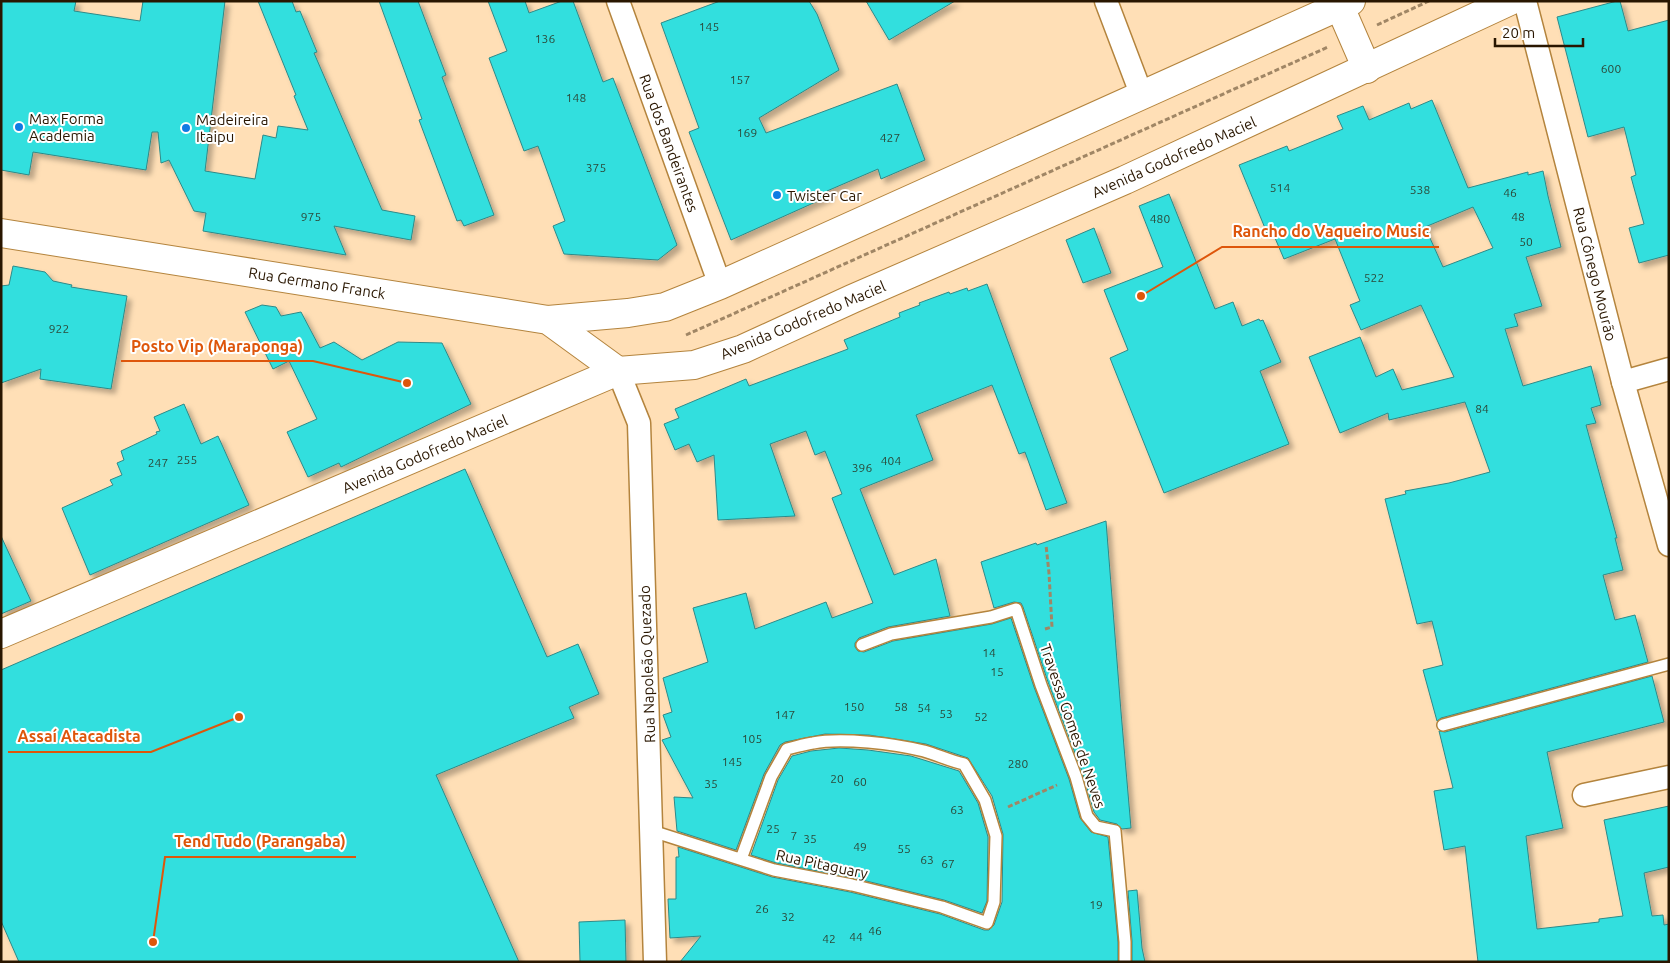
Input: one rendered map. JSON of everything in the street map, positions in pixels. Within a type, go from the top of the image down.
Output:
[{"type":"main road","name":"Avenida Godofredo Maciel","points":[[1,634],[618,371],[694,365],[743,349],[852,299],[1125,180],[1510,1]]},
{"type":"main road","points":[[548,320],[665,308],[1346,4],[1367,69]]},
{"type":"main road","name":"Rua Germano Franck","points":[[1,233],[548,320],[618,371]]},
{"type":"street","name":"Rua dos Bandeirantes","points":[[618,1],[720,285]]},
{"type":"street","points":[[1106,1],[1142,96]]},
{"type":"street","name":"Rua Cônego Mourão","points":[[1525,1],[1623,382],[1669,545]]},
{"type":"street","points":[[1623,382],[1669,369]]},
{"type":"street","name":"Rua Napoleão Quezado","points":[[618,371],[639,424],[655,962]]},
{"type":"street","points":[[1584,796],[1669,777]]},
{"type":"lane","name":"Travessa Gomes de Neves","points":[[862,645],[891,634],[991,617],[1016,609],[1041,685],[1076,777],[1087,816],[1096,827],[1115,831],[1126,942],[1125,962]]},
{"type":"lane","points":[[1443,725],[1669,664]]},
{"type":"lane","points":[[741,859],[771,777],[787,749],[814,742],[838,740],[876,744],[929,753],[964,764],[986,800],[990,815]]},
{"type":"lane","name":"Rua Pitaguary","points":[[652,831],[774,870],[852,885],[942,907],[987,923],[994,902],[996,836],[990,815]]},
{"type":"path","name":"Travessa Gomes de Neves","points":[[1024,633],[1052,628],[1046,545]]},
{"type":"path","points":[[990,815],[1076,777]]},
{"type":"building","points":[[1,1],[76,1],[74,11],[140,21],[143,1],[225,1],[205,171],[255,179],[263,135],[276,138],[278,126],[308,130],[258,1],[292,1],[296,12],[300,11],[317,52],[314,53],[382,210],[415,216],[411,240],[334,226],[346,255],[203,231],[206,213],[194,211],[169,160],[161,163],[158,132],[152,132],[146,170],[33,152],[29,175],[1,170]]},
{"type":"building","points":[[379,1],[418,1],[446,75],[442,77],[494,215],[464,226],[461,220],[457,221],[419,120],[422,119]]},
{"type":"building","points":[[488,1],[525,1],[529,13],[562,1],[573,1],[603,82],[613,78],[677,245],[658,260],[564,254],[553,226],[565,221],[538,146],[524,151],[489,58],[507,51]]},
{"type":"building","points":[[720,1],[809,1],[817,14],[839,70],[759,118],[766,133],[897,84],[925,160],[881,179],[878,169],[827,191],[829,196],[731,240],[689,132],[699,128],[661,23]]},
{"type":"building","points":[[866,1],[955,1],[889,40]]},
{"type":"building","points":[[1620,1],[1628,31],[1669,20],[1669,255],[1639,263],[1629,228],[1644,224],[1631,177],[1636,175],[1624,127],[1588,137],[1557,17]]},
{"type":"building","points":[[1432,100],[1468,188],[1528,172],[1528,175],[1543,171],[1561,247],[1526,257],[1542,306],[1514,314],[1518,326],[1505,329],[1523,386],[1591,366],[1601,405],[1591,408],[1596,423],[1586,425],[1617,538],[1615,538],[1623,570],[1603,575],[1615,620],[1635,615],[1648,662],[1441,718],[1437,721],[1423,670],[1443,665],[1432,621],[1417,624],[1385,499],[1406,494],[1405,491],[1449,483],[1490,472],[1465,402],[1389,420],[1388,413],[1340,433],[1309,357],[1360,337],[1376,377],[1393,369],[1402,390],[1454,377],[1421,305],[1361,330],[1350,305],[1360,301],[1335,239],[1284,259],[1272,231],[1267,233],[1239,165],[1287,146],[1289,151],[1343,129],[1337,116],[1363,106],[1369,120],[1409,103],[1411,109]],"holes":[[[1473,207],[1493,248],[1443,267],[1425,227]]]},
{"type":"building","points":[[1169,194],[1215,309],[1233,302],[1242,326],[1259,319],[1260,321],[1263,320],[1281,362],[1260,371],[1289,444],[1164,493],[1110,358],[1128,350],[1104,290],[1163,267],[1139,206]]},
{"type":"building","points":[[1094,228],[1111,273],[1083,283],[1066,240]]},
{"type":"building","points":[[13,266],[45,272],[53,281],[72,285],[71,287],[127,296],[111,389],[40,379],[41,369],[1,383],[1,286],[9,285]]},
{"type":"building","points":[[987,284],[1067,503],[1046,510],[1025,452],[1019,454],[992,385],[916,415],[933,460],[860,489],[894,575],[936,559],[950,616],[888,627],[859,638],[855,643],[855,647],[858,651],[864,652],[893,641],[992,624],[1011,618],[1034,687],[1069,779],[1080,818],[1091,832],[1108,837],[1118,942],[1118,962],[680,962],[701,936],[670,938],[668,899],[676,899],[676,857],[679,857],[678,847],[772,877],[850,892],[940,914],[984,930],[989,930],[994,925],[1002,902],[1003,834],[992,796],[968,758],[926,744],[869,735],[825,734],[785,742],[780,745],[764,774],[736,850],[677,831],[674,797],[693,798],[662,740],[671,737],[663,715],[672,712],[663,678],[708,662],[693,608],[746,593],[755,629],[826,602],[832,618],[873,603],[832,498],[842,494],[825,451],[815,455],[806,431],[770,444],[795,516],[718,520],[714,455],[697,462],[689,444],[675,450],[664,424],[679,418],[675,409],[746,379],[749,386],[848,349],[844,340],[900,317],[899,313],[920,305],[919,303],[949,292],[950,294],[967,288],[968,291]]},
{"type":"building","points":[[262,305],[276,307],[281,316],[301,312],[320,348],[334,342],[362,360],[398,342],[442,343],[471,404],[341,467],[339,463],[308,477],[287,432],[317,419],[289,361],[273,369],[245,312]]},
{"type":"building","points":[[184,404],[201,444],[218,436],[249,505],[90,575],[62,508],[113,485],[110,480],[122,475],[117,463],[124,460],[121,451],[157,434],[156,432],[160,431],[154,417]]},
{"type":"building","points":[[465,469],[547,657],[578,644],[599,694],[569,707],[574,718],[436,775],[519,962],[19,962],[1,921],[1,670]]},
{"type":"building","points":[[1106,521],[1131,828],[1122,829],[1117,824],[1100,820],[1094,812],[1083,774],[1048,682],[1023,607],[1021,603],[1014,602],[994,608],[981,562]]},
{"type":"building","points":[[1,536],[31,601],[1,614]]},
{"type":"building","points":[[1652,676],[1664,722],[1547,752],[1563,828],[1526,836],[1537,929],[1599,922],[1599,919],[1623,916],[1604,820],[1669,806],[1669,867],[1644,873],[1652,916],[1663,915],[1664,925],[1669,924],[1669,962],[1478,962],[1465,846],[1444,850],[1434,791],[1453,788],[1439,731],[1445,732]]},
{"type":"building","points":[[839,748],[911,756],[959,771],[978,803],[988,837],[987,901],[982,913],[944,900],[854,878],[776,863],[751,855],[778,780],[792,756],[811,751]]},
{"type":"building","points":[[1137,890],[1145,962],[1132,962],[1128,891]]},
{"type":"building","points":[[625,920],[626,962],[580,962],[579,922]]},
{"type":"place","name":"Max Forma Academia","points":[[19,127]]},
{"type":"place","name":"Madeireira Itaipu","points":[[186,128]]},
{"type":"place","name":"Twister Car","points":[[777,195]]},
{"type":"place","name":"Rancho do Vaqueiro Music","points":[[1141,296]]},
{"type":"place","name":"Posto Vip (Maraponga)","points":[[407,383]]},
{"type":"place","name":"Assaí Atacadista","points":[[239,717]]},
{"type":"place","name":"Tend Tudo (Parangaba)","points":[[153,942]]}]
